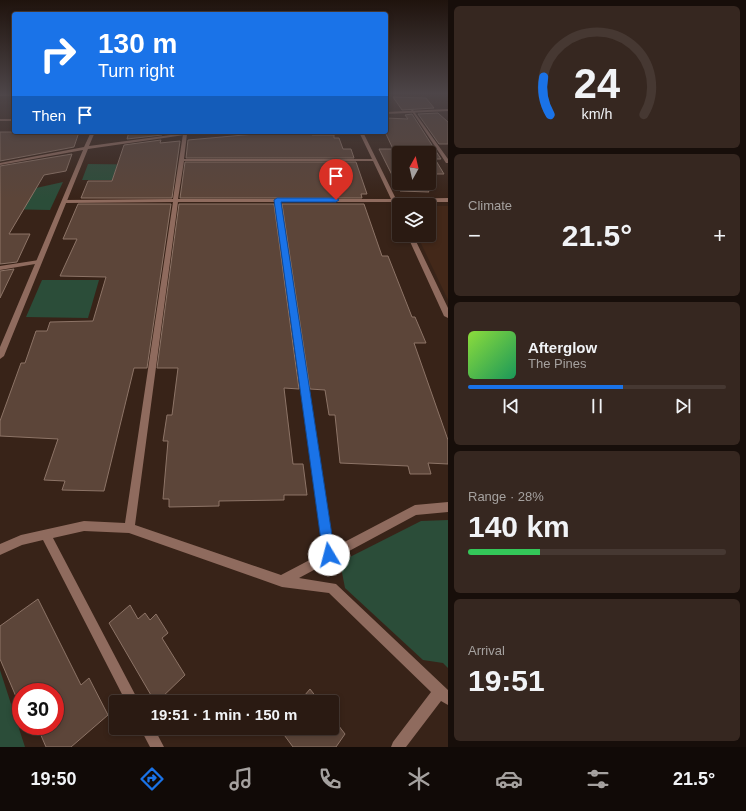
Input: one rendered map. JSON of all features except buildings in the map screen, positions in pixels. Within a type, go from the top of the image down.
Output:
[{"type":"street","points":[[425,129],[448,162]]},
{"type":"street","points":[[0,356],[66,201],[92,134]]},
{"type":"street","points":[[0,164],[87,148],[185,134],[129,528]]},
{"type":"street","points":[[362,134],[393,198]]},
{"type":"street","points":[[181,160],[375,160]]},
{"type":"street","points":[[277,200],[329,555]]},
{"type":"street","points":[[66,201],[392,200]]},
{"type":"street","points":[[436,200],[448,200]]},
{"type":"street","points":[[413,242],[448,316]]},
{"type":"street","points":[[0,268],[39,262]]},
{"type":"street","points":[[282,581],[414,510],[448,507]]},
{"type":"street","points":[[0,550],[21,540],[84,526],[129,528],[282,581],[332,588],[444,695],[398,747]]},
{"type":"street","points":[[46,535],[129,695]]},
{"type":"street","points":[[151,735],[157,747]]},
{"type":"shaded area","points":[[436,206],[448,206],[448,300],[420,242],[436,242]]},
{"type":"green space","points":[[88,164],[177,165],[174,180],[82,180]]},
{"type":"green space","points":[[63,182],[50,210],[0,209],[0,196]]},
{"type":"green space","points":[[42,280],[99,280],[88,318],[26,317]]},
{"type":"green space","points":[[448,520],[448,668],[443,663],[423,660],[345,588],[340,562],[421,521]]},
{"type":"green space","points":[[0,670],[12,707],[12,735],[21,735],[25,747],[0,747]]},
{"type":"route","points":[[329,555],[277,200],[336,200]]}]
